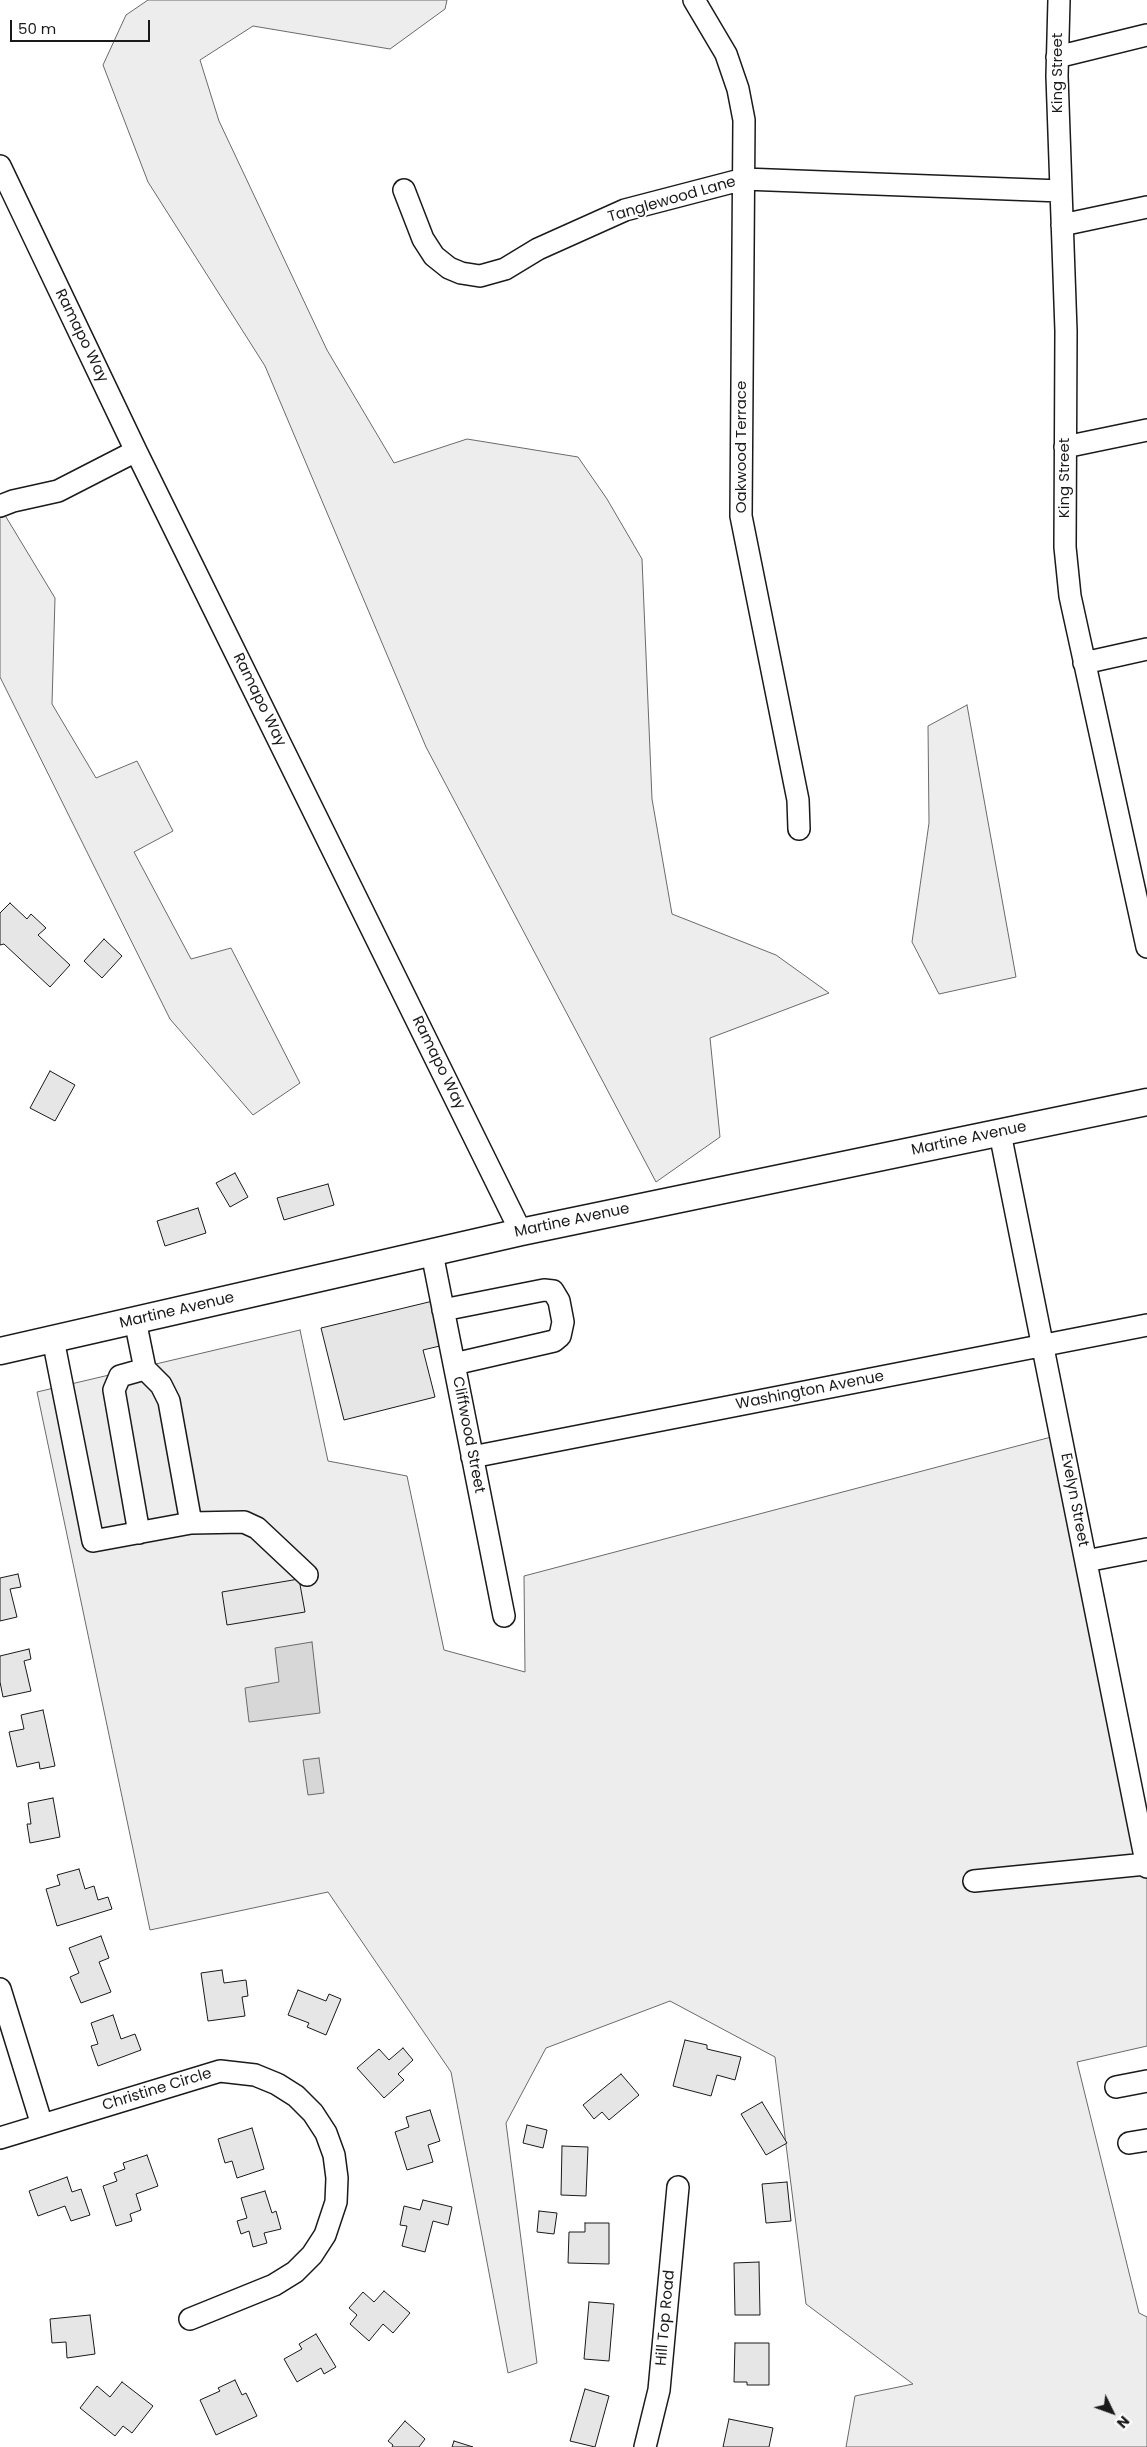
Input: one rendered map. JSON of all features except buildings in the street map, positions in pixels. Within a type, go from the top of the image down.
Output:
[{"type":"main road","name":"Martine Avenue","points":[[0,1351],[521,1232],[1147,1102]]},
{"type":"street","points":[[694,0],[726,54],[738,89],[744,120],[744,180]]},
{"type":"street","name":"King Street","points":[[1059,0],[1057,57],[1066,331],[1066,557],[1070,596],[1084,663],[1139,875],[1147,947]]},
{"type":"street","points":[[1057,57],[1147,35]]},
{"type":"street","name":"Ramapo Way","points":[[0,166],[136,451],[521,1232]]},
{"type":"street","name":"Tanglewood Lane","points":[[404,190],[423,239],[434,256],[449,268],[461,273],[480,276],[504,269],[538,249],[625,210],[744,180],[1061,191]]},
{"type":"street","name":"Oakwood Terrace","points":[[744,180],[741,516],[798,800],[799,829]]},
{"type":"street","points":[[1062,224],[1147,207]]},
{"type":"street","points":[[1065,447],[1147,430]]},
{"type":"street","points":[[0,506],[13,501],[58,491],[136,451]]},
{"type":"street","points":[[1084,663],[1147,649]]},
{"type":"street","name":"Evelyn Street","points":[[1000,1133],[1086,1561],[1139,1781],[1147,1866]]},
{"type":"street","name":"Cliffwood Street","points":[[432,1253],[504,1616]]},
{"type":"street","points":[[443,1310],[544,1290],[553,1292],[559,1302],[563,1322],[560,1336],[554,1341],[454,1364]]},
{"type":"street","points":[[135,1320],[145,1369],[161,1385],[169,1401],[191,1523]]},
{"type":"street","name":"Washington Avenue","points":[[472,1457],[1147,1325]]},
{"type":"street","points":[[53,1339],[93,1541],[191,1523],[244,1522],[257,1528],[307,1575]]},
{"type":"street","points":[[139,1533],[114,1390],[120,1376],[145,1369]]},
{"type":"street","points":[[1086,1561],[1147,1550]]},
{"type":"street","points":[[974,1881],[1147,1866]]},
{"type":"street","points":[[0,1989],[42,2125]]},
{"type":"street","name":"Christine Circle","points":[[0,2138],[220,2071],[255,2075],[277,2084],[296,2096],[313,2113],[326,2133],[331,2148],[337,2178],[334,2214],[325,2235],[306,2261],[295,2272],[274,2285],[190,2318]]},
{"type":"street","points":[[1116,2087],[1147,2081]]},
{"type":"street","name":"Hill Top Road","points":[[645,2447],[659,2390],[678,2187]]},
{"type":"shaded area","points":[[148,0],[447,0],[445,9],[390,49],[253,26],[200,60],[219,121],[327,350],[394,463],[467,439],[578,457],[607,499],[642,559],[652,799],[672,914],[776,955],[829,993],[710,1038],[720,1137],[656,1182],[426,747],[265,366],[148,182],[103,65],[126,15]]},
{"type":"shaded area","points":[[0,507],[55,598],[52,704],[96,778],[137,761],[173,831],[134,852],[191,959],[231,948],[300,1083],[253,1115],[170,1019],[0,677]]},
{"type":"shaded area","points":[[967,705],[1016,977],[939,994],[912,942],[929,823],[928,726]]},
{"type":"shaded area","points":[[300,1330],[328,1461],[407,1476],[444,1650],[525,1672],[524,1576],[1055,1436],[1147,1872],[1147,2046],[1077,2062],[1139,2313],[1147,2317],[1147,2447],[846,2447],[855,2396],[913,2384],[806,2304],[775,2057],[670,2001],[546,2048],[506,2123],[537,2363],[508,2373],[451,2072],[328,1892],[150,1930],[37,1392]]},
{"type":"shaded area","points":[[312,1642],[320,1713],[249,1722],[245,1688],[279,1682],[275,1648]]},
{"type":"shaded area","points":[[319,1758],[324,1793],[308,1795],[303,1760]]}]
